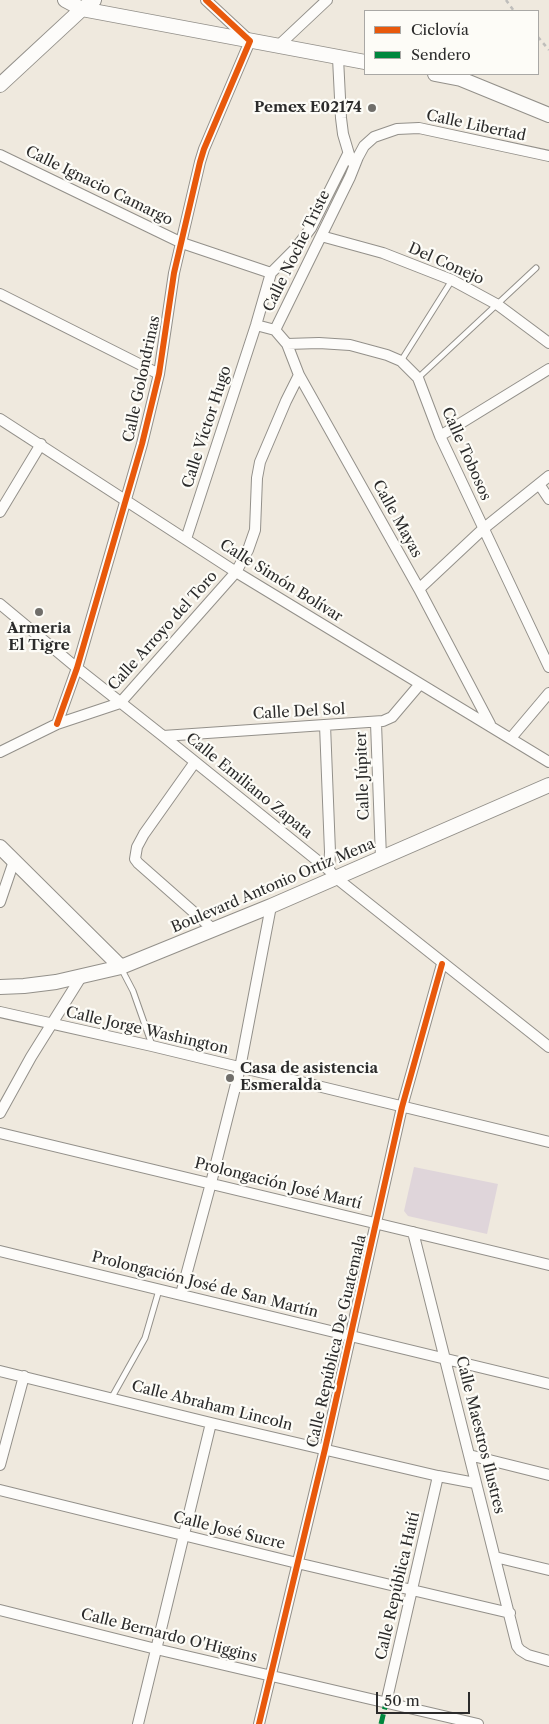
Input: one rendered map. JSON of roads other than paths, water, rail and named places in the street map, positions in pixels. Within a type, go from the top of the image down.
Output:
[{"type":"street","points":[[65,0],[82,9],[364,62]]},
{"type":"street","points":[[0,85],[94,0]]},
{"type":"street","points":[[206,0],[250,41]]},
{"type":"street","points":[[277,46],[327,0]]},
{"type":"street","name":"Calle Golondrinas","points":[[57,724],[77,668],[126,500],[159,374],[174,273],[204,149],[250,41]]},
{"type":"street","points":[[338,58],[341,118],[348,154],[354,168]]},
{"type":"street","points":[[440,75],[460,79],[549,115]]},
{"type":"street","name":"Calle Libertad","points":[[397,128],[419,128],[549,156]]},
{"type":"street","name":"Calle Noche Triste","points":[[256,325],[275,330],[364,146],[374,137],[397,128]]},
{"type":"street","points":[[271,273],[311,228],[348,154]]},
{"type":"street","name":"Calle Ignacio Camargo","points":[[0,155],[182,243],[271,273]]},
{"type":"street","name":"Del Conejo","points":[[320,236],[383,253],[452,280],[498,305],[549,343]]},
{"type":"street","name":"Calle Víctor Hugo","points":[[186,539],[256,325],[271,273]]},
{"type":"street","points":[[0,294],[159,374]]},
{"type":"street","name":"Calle Mayas","points":[[275,330],[287,344],[299,375],[419,589],[490,725]]},
{"type":"street","name":"Calle Tobosos","points":[[287,344],[319,343],[350,346],[388,355],[401,362],[418,378],[440,436],[549,667]]},
{"type":"street","points":[[440,436],[549,369]]},
{"type":"street","name":"Calle Arroyo del Toro","points":[[0,752],[57,724],[120,703],[236,572],[248,550],[255,530],[257,478],[260,462],[299,375]]},
{"type":"street","name":"Calle Simón Bolívar","points":[[0,419],[236,572],[549,762]]},
{"type":"street","points":[[0,512],[41,444]]},
{"type":"street","points":[[419,589],[483,529],[549,476]]},
{"type":"street","points":[[539,484],[549,499]]},
{"type":"street","name":"Calle Emiliano Zapata","points":[[0,604],[442,964],[549,1047]]},
{"type":"street","name":"Calle Del Sol","points":[[163,736],[383,721],[392,717],[420,684]]},
{"type":"street","points":[[511,738],[549,693]]},
{"type":"street","name":"Calle Júpiter","points":[[376,722],[381,858]]},
{"type":"street","points":[[325,725],[332,874]]},
{"type":"street","points":[[195,762],[144,834],[135,854],[138,863],[214,930]]},
{"type":"street","name":"Boulevard Antonio Ortiz Mena","points":[[0,987],[24,986],[81,977],[121,967],[271,906],[332,874],[381,858],[549,785]]},
{"type":"street","points":[[0,847],[121,967]]},
{"type":"street","points":[[0,902],[14,861]]},
{"type":"street","points":[[181,1294],[240,1068],[271,906]]},
{"type":"street","name":"Calle República De Guatemala","points":[[258,1724],[325,1449],[402,1106],[442,964]]},
{"type":"street","points":[[0,1113],[81,977]]},
{"type":"street","name":"Calle Jorge Washington","points":[[0,1012],[152,1046],[549,1142]]},
{"type":"street","name":"Prolongación José Martí","points":[[0,1133],[549,1265]]},
{"type":"street","name":"Calle Maestros Ilustres","points":[[413,1232],[517,1646],[528,1656],[549,1661]]},
{"type":"street","name":"Prolongación José de San Martín","points":[[0,1251],[549,1384]]},
{"type":"street","name":"Calle Abraham Lincoln","points":[[0,1371],[438,1476],[475,1483]]},
{"type":"street","points":[[0,1465],[24,1376]]},
{"type":"street","points":[[138,1724],[211,1422]]},
{"type":"street","points":[[468,1454],[549,1475]]},
{"type":"street","name":"Calle República Haití","points":[[386,1703],[438,1476]]},
{"type":"street","name":"Calle José Sucre","points":[[0,1490],[183,1536],[510,1612]]},
{"type":"street","points":[[495,1557],[549,1570]]},
{"type":"street","name":"Calle Bernardo O'Higgins","points":[[0,1610],[156,1649],[478,1724]]},
{"type":"lane","points":[[418,378],[536,268]]},
{"type":"lane","points":[[401,362],[452,280]]},
{"type":"lane","points":[[121,967],[133,991],[152,1046]]},
{"type":"lane","points":[[112,1397],[145,1338],[159,1290]]},
{"type":"place","name":"Pemex E02174","points":[[372,108]]},
{"type":"place","name":"Armeria El Tigre","points":[[39,612]]},
{"type":"place","name":"Casa de asistencia Esmeralda","points":[[230,1078]]}]
